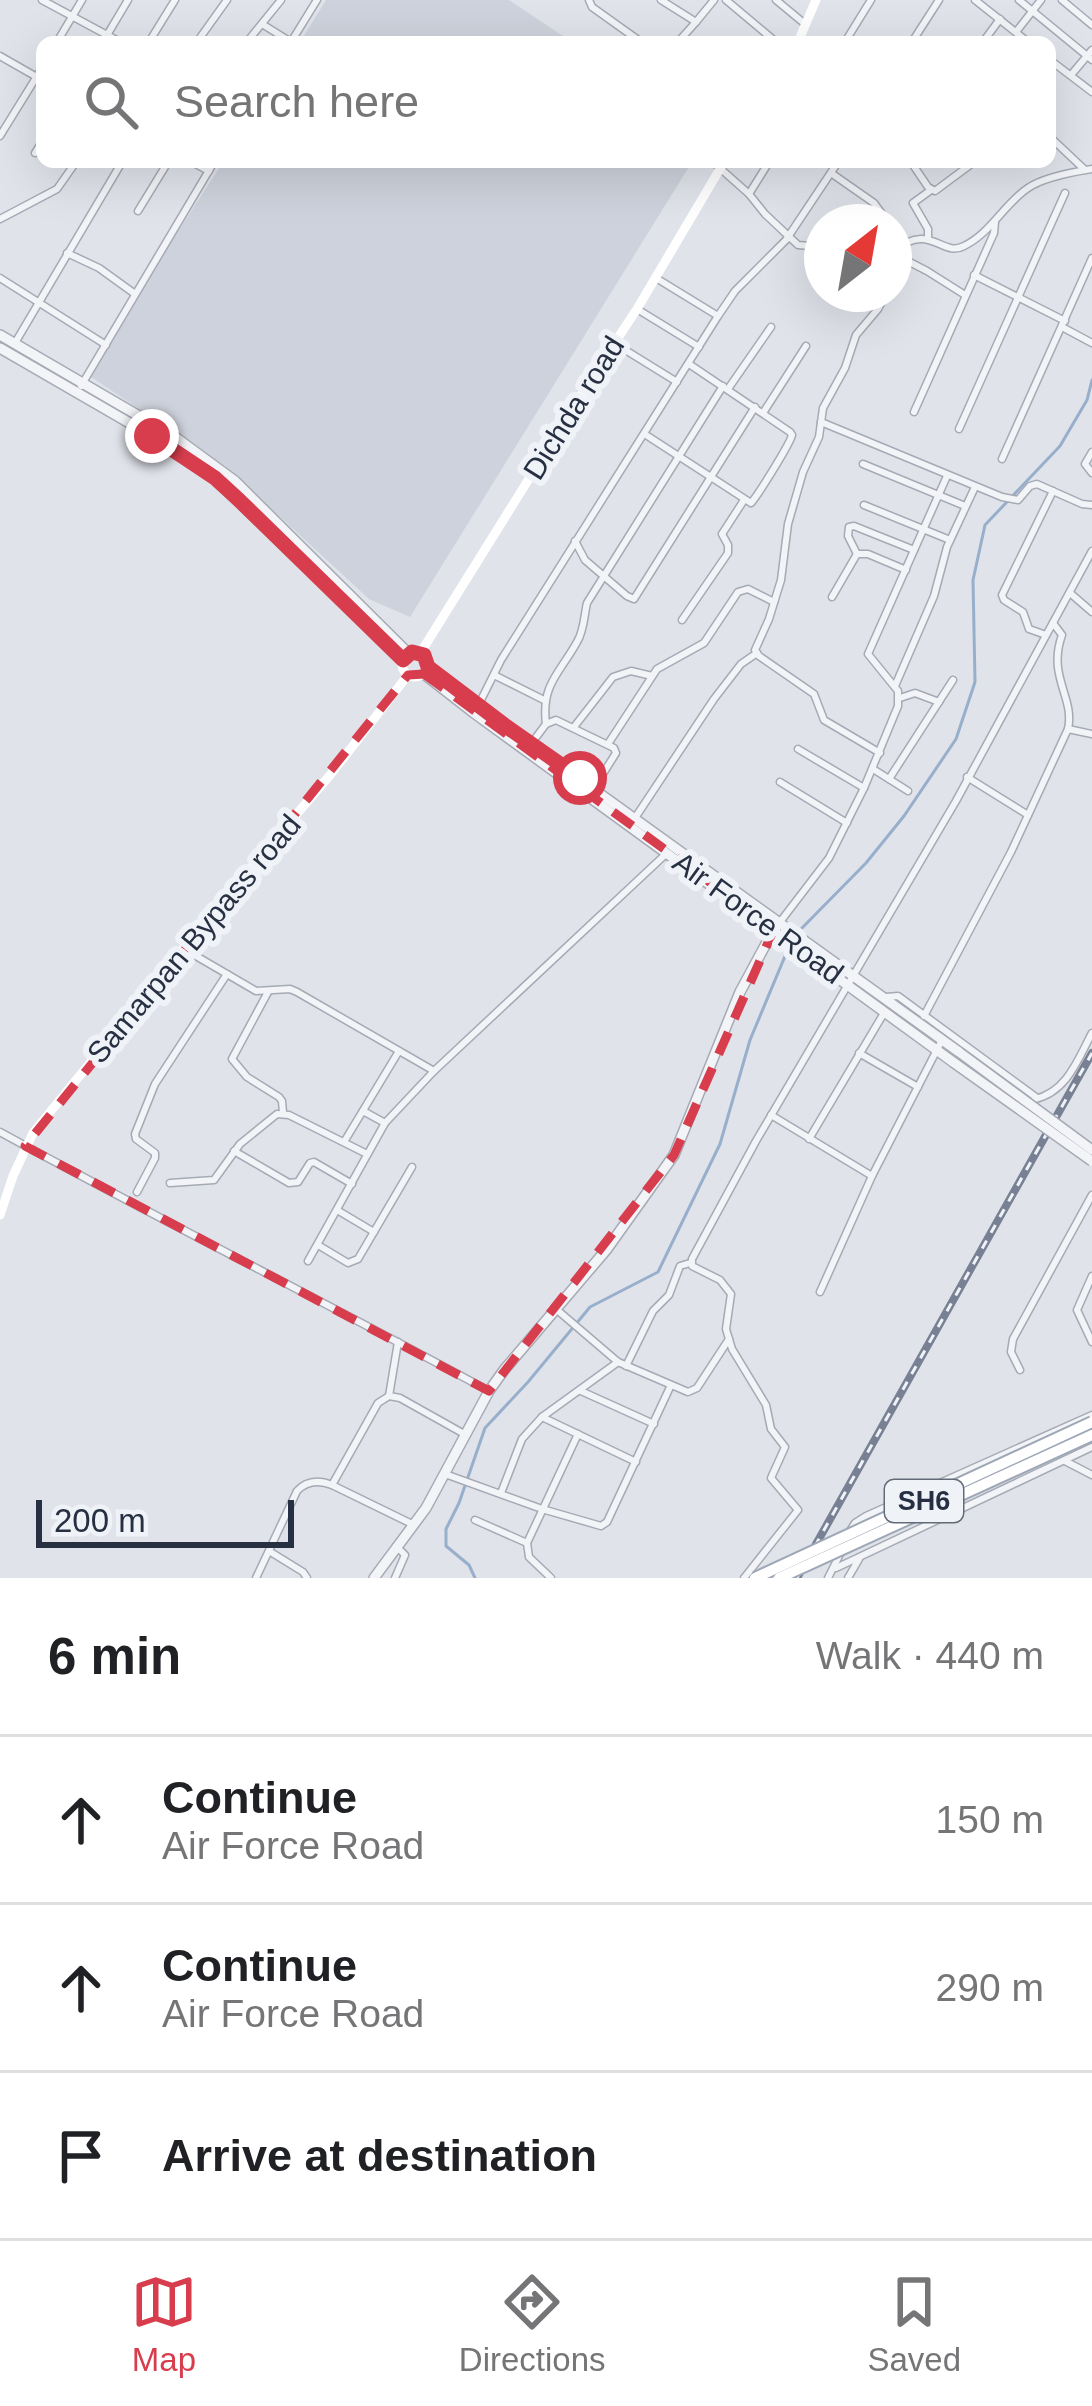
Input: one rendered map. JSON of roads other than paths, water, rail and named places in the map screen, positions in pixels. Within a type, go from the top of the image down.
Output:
[{"type":"main road","points":[[801,36],[816,0]]},
{"type":"main road","name":"Dichda road","points":[[411,655],[638,309],[717,168]]},
{"type":"main road","points":[[411,655],[427,658],[426,670],[416,677],[404,670],[411,655]]},
{"type":"main road","name":"Samarpan Bypass road","points":[[0,1215],[25,1146],[408,675]]},
{"type":"main road","name":"SH6","points":[[750,1575],[1092,1419]]},
{"type":"main road","name":"SH6","points":[[779,1578],[1092,1435]]},
{"type":"street","points":[[42,0],[102,36]]},
{"type":"street","points":[[60,36],[82,0]]},
{"type":"street","points":[[106,36],[128,0]]},
{"type":"street","points":[[153,36],[175,0]]},
{"type":"street","points":[[201,36],[227,0]]},
{"type":"street","points":[[252,36],[281,0]]},
{"type":"street","points":[[295,36],[317,0]]},
{"type":"street","points":[[589,0],[633,36]]},
{"type":"street","points":[[661,0],[695,22]]},
{"type":"street","points":[[683,36],[714,0]]},
{"type":"street","points":[[726,0],[769,36]]},
{"type":"street","points":[[776,0],[806,24]]},
{"type":"street","points":[[849,36],[871,0]]},
{"type":"street","points":[[916,36],[939,0]]},
{"type":"street","points":[[975,0],[1021,36]]},
{"type":"street","points":[[1019,0],[1090,56],[1071,76]]},
{"type":"street","points":[[1016,32],[1041,0]]},
{"type":"street","points":[[1062,0],[1092,25]]},
{"type":"street","points":[[988,36],[1000,20]]},
{"type":"street","points":[[262,24],[281,36]]},
{"type":"street","points":[[0,56],[36,77]]},
{"type":"street","points":[[1056,65],[1091,91]]},
{"type":"street","points":[[0,136],[36,83]]},
{"type":"street","points":[[1056,141],[1088,170]]},
{"type":"street","points":[[0,219],[58,189],[72,168]]},
{"type":"street","points":[[14,344],[118,168]]},
{"type":"street","points":[[138,211],[164,168]]},
{"type":"street","points":[[203,168],[209,171]]},
{"type":"street","points":[[80,388],[211,168]]},
{"type":"street","points":[[723,168],[765,214],[804,246]]},
{"type":"street","points":[[749,194],[766,168]]},
{"type":"street","points":[[478,706],[574,542],[735,290],[789,236],[834,168]]},
{"type":"street","points":[[915,168],[931,190]]},
{"type":"street","points":[[928,238],[913,202],[931,190],[938,191],[967,168]]},
{"type":"street","points":[[912,241],[928,238],[961,249],[1028,188],[1088,170]]},
{"type":"street","points":[[831,173],[875,204]]},
{"type":"street","points":[[959,429],[1066,194]]},
{"type":"street","points":[[914,412],[995,222]]},
{"type":"street","points":[[67,253],[136,294]]},
{"type":"street","points":[[1002,459],[1092,259]]},
{"type":"street","points":[[912,263],[965,295]]},
{"type":"street","points":[[974,275],[1092,343]]},
{"type":"street","points":[[0,278],[106,345]]},
{"type":"street","points":[[656,278],[718,316]]},
{"type":"street","points":[[638,309],[699,347]]},
{"type":"street","points":[[875,312],[856,335],[823,408],[819,437],[788,524],[782,574],[756,646],[757,653],[814,694],[824,720],[880,753]]},
{"type":"street","points":[[546,724],[544,700],[554,674],[579,639],[587,603],[679,457],[771,327]]},
{"type":"street","points":[[0,335],[215,478],[411,655]]},
{"type":"street","points":[[614,344],[677,382]]},
{"type":"street","points":[[574,542],[585,560],[634,599],[711,478],[806,346]]},
{"type":"street","points":[[0,348],[80,388]]},
{"type":"street","points":[[644,434],[744,500],[754,501],[793,439],[790,432],[689,364]]},
{"type":"street","points":[[821,422],[1014,501],[1033,484],[1092,505]]},
{"type":"street","points":[[1092,452],[1085,464],[1092,473]]},
{"type":"street","points":[[863,464],[965,506]]},
{"type":"street","points":[[374,1578],[414,1525],[489,1391],[607,1249],[678,1149],[740,992],[777,926],[825,865],[847,824],[900,698],[868,654],[947,476]]},
{"type":"street","points":[[895,686],[974,487]]},
{"type":"street","points":[[1046,635],[1029,628],[1023,612],[1003,596],[1053,491]]},
{"type":"street","points":[[682,620],[728,553],[722,534],[744,500]]},
{"type":"street","points":[[863,505],[950,540]]},
{"type":"street","points":[[856,554],[848,536],[849,527],[854,526],[914,550]]},
{"type":"street","points":[[501,1493],[519,1443],[542,1417],[622,1364],[653,1311],[669,1295],[680,1266],[691,1263],[770,1115],[1092,551]]},
{"type":"street","points":[[856,554],[868,554],[906,571]]},
{"type":"street","points":[[832,597],[856,554]]},
{"type":"street","points":[[608,744],[662,664],[704,644],[738,592],[748,589],[774,602]]},
{"type":"street","points":[[1070,592],[1092,612]]},
{"type":"street","points":[[924,1016],[1011,852],[1068,729],[1070,716],[1056,656],[1062,635],[1053,623]]},
{"type":"street","points":[[635,818],[714,699],[741,664],[757,653]]},
{"type":"street","name":"Air Force Road","points":[[426,670],[667,853],[777,926]]},
{"type":"street","name":"Air Force Road","points":[[426,670],[635,818],[1092,1161]]},
{"type":"street","points":[[574,727],[613,676],[631,671],[652,676]]},
{"type":"street","points":[[494,675],[544,700]]},
{"type":"street","points":[[889,779],[953,680]]},
{"type":"street","points":[[900,698],[915,693],[939,702]]},
{"type":"street","points":[[531,744],[546,724],[556,720],[608,744],[616,753],[594,788]]},
{"type":"street","points":[[1068,729],[1092,734]]},
{"type":"street","points":[[797,749],[865,788]]},
{"type":"street","points":[[873,769],[908,790]]},
{"type":"street","points":[[967,777],[1028,815]]},
{"type":"street","points":[[780,782],[847,824]]},
{"type":"street","points":[[308,1261],[385,1124],[434,1071],[667,853]]},
{"type":"street","points":[[184,949],[256,991],[297,992],[434,1071]]},
{"type":"street","points":[[136,1192],[155,1157],[135,1134],[151,1093],[227,974]]},
{"type":"street","points":[[268,992],[232,1060],[247,1077],[279,1097],[283,1113]]},
{"type":"street","points":[[809,1139],[891,995],[1031,1100],[1050,1094],[1068,1078],[1092,1033]]},
{"type":"street","points":[[820,1292],[939,1045]]},
{"type":"street","points":[[344,1142],[399,1051]]},
{"type":"street","points":[[860,1053],[918,1087]]},
{"type":"street","name":"Air Force Road","points":[[956,1057],[1031,1100],[1092,1150]]},
{"type":"street","points":[[363,1111],[385,1124]]},
{"type":"street","points":[[170,1183],[214,1180],[234,1151],[271,1117],[283,1113],[368,1154]]},
{"type":"street","points":[[770,1115],[872,1176]]},
{"type":"street","points":[[0,1132],[489,1391]]},
{"type":"street","points":[[234,1151],[289,1183],[298,1182],[314,1162],[352,1184]]},
{"type":"street","points":[[317,1244],[354,1263],[412,1167]]},
{"type":"street","points":[[1020,1370],[1011,1352],[1013,1339],[1092,1195]]},
{"type":"street","points":[[337,1210],[374,1232]]},
{"type":"street","points":[[691,1263],[720,1280],[730,1294],[729,1339],[766,1406],[768,1424],[785,1447],[772,1483],[798,1510],[750,1575],[733,1578]]},
{"type":"street","points":[[1092,1276],[1077,1310],[1092,1342]]},
{"type":"street","points":[[556,1309],[622,1364],[688,1392],[695,1390],[729,1339]]},
{"type":"street","points":[[389,1396],[398,1342]]},
{"type":"street","points":[[445,1474],[542,1509],[605,1525],[671,1385]]},
{"type":"street","points":[[581,1391],[654,1424]]},
{"type":"street","points":[[332,1485],[377,1403],[389,1396],[466,1435]]},
{"type":"street","points":[[542,1417],[636,1462]]},
{"type":"street","points":[[831,1574],[855,1523],[866,1516],[1092,1419]]},
{"type":"street","points":[[551,1578],[529,1557],[527,1543],[578,1434]]},
{"type":"street","points":[[1029,1443],[1092,1475]]},
{"type":"street","points":[[831,1574],[1092,1447]]},
{"type":"street","points":[[256,1578],[303,1485],[320,1481],[332,1485],[414,1525]]},
{"type":"street","points":[[476,1520],[527,1543]]},
{"type":"street","points":[[395,1578],[405,1555],[396,1546]]},
{"type":"street","points":[[269,1551],[307,1578]]},
{"type":"street","points":[[848,1578],[861,1556]]},
{"type":"waterway","points":[[802,928],[866,863],[956,739],[975,682],[973,580],[985,525],[1060,446],[1087,400],[1092,380]]},
{"type":"waterway","points":[[475,1578],[469,1565],[446,1546],[446,1529],[485,1428],[590,1307],[658,1272],[720,1144],[750,1040],[788,949]]},
{"type":"railway","points":[[797,1578],[1092,1053]]}]
